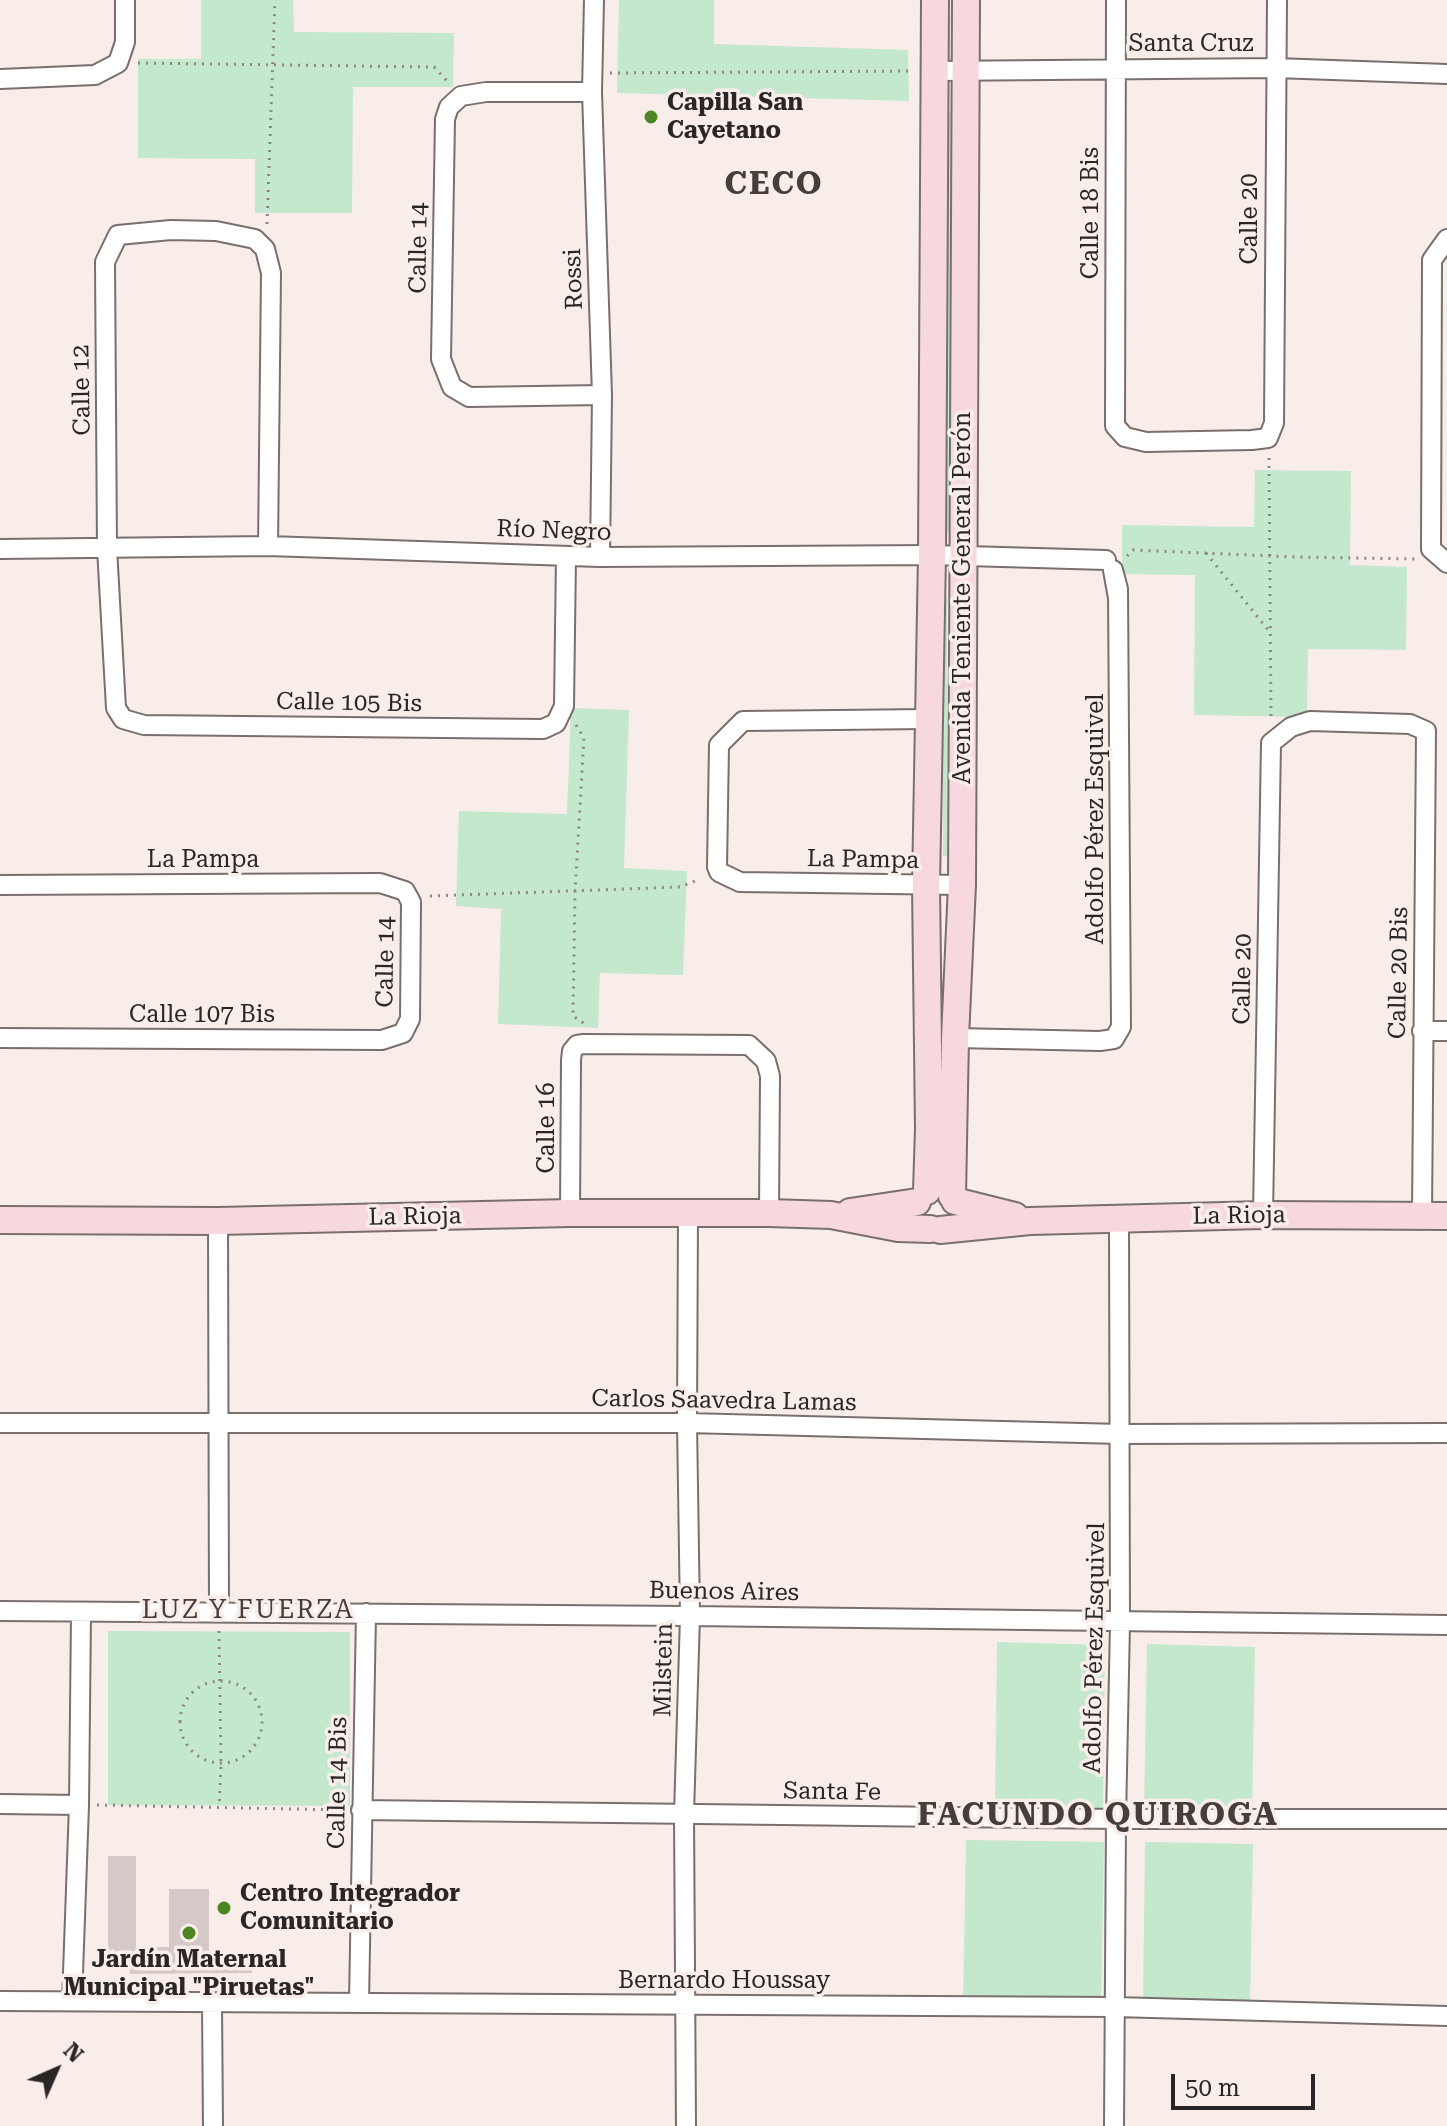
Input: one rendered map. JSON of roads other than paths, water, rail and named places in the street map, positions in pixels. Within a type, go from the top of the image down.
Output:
[{"type":"main road","name":"Avenida Teniente General Perón","points":[[935,0],[932,555],[926,885],[929,1129],[938,1198]]},
{"type":"main road","name":"Avenida Teniente General Perón","points":[[938,1198],[955,1146],[955,1038],[962,885],[966,0]]},
{"type":"main road","name":"La Rioja","points":[[831,1215],[938,1198],[1030,1221]]},
{"type":"main road","points":[[938,1198],[955,1220],[935,1230],[919,1221],[916,1215],[938,1198]]},
{"type":"main road","name":"La Rioja","points":[[0,1220],[218,1221],[570,1213],[769,1213],[831,1215],[898,1228],[935,1230],[1030,1221],[1263,1215],[1434,1216]]},
{"type":"street","points":[[0,79],[95,75],[118,63],[125,42],[125,0]]},
{"type":"street","name":"Rossi","points":[[594,0],[593,82],[602,395],[600,557]]},
{"type":"street","name":"Calle 18 Bis","points":[[1115,426],[1116,0]]},
{"type":"street","name":"Calle 20","points":[[1115,426],[1125,437],[1146,442],[1268,438],[1274,423],[1277,0]]},
{"type":"street","name":"Santa Cruz","points":[[935,71],[1275,68],[1447,74]]},
{"type":"street","name":"Calle 14","points":[[593,82],[486,92],[455,102],[445,119],[441,359],[452,387],[469,397],[602,395]]},
{"type":"street","name":"Calle 12","points":[[123,719],[116,708],[107,548],[105,262],[118,235],[171,230],[216,231],[255,239],[265,249],[271,273],[268,546]]},
{"type":"street","points":[[1442,244],[1432,260],[1431,549],[1447,563]]},
{"type":"street","name":"Río Negro","points":[[0,549],[268,546],[600,557],[932,555],[1109,565]]},
{"type":"street","name":"Calle 105 Bis","points":[[123,719],[144,725],[543,729],[556,723],[564,706],[566,556]]},
{"type":"street","name":"Adolfo Pérez Esquivel","points":[[955,1038],[1100,1041],[1114,1039],[1121,1027],[1118,598],[1109,565]]},
{"type":"street","name":"La Pampa","points":[[928,719],[743,721],[719,745],[719,872],[740,882],[962,885]]},
{"type":"street","name":"Calle 20 Bis","points":[[1271,743],[1291,727],[1310,721],[1410,724],[1426,731],[1422,1031],[1434,1216]]},
{"type":"street","name":"Calle 20","points":[[1263,1215],[1271,743]]},
{"type":"street","name":"La Pampa","points":[[0,885],[380,883],[408,896]]},
{"type":"street","name":"Calle 14","points":[[403,1033],[410,1019],[408,896]]},
{"type":"street","points":[[1422,1031],[1447,1031]]},
{"type":"street","name":"Calle 107 Bis","points":[[0,1038],[382,1040],[403,1033]]},
{"type":"street","name":"Calle 16","points":[[570,1213],[571,1060],[572,1051],[581,1044],[749,1045],[766,1061],[770,1076],[769,1213]]},
{"type":"street","name":"Milstein","points":[[686,2126],[684,1814],[690,1616],[688,1214]]},
{"type":"street","name":"Adolfo Pérez Esquivel","points":[[1114,2126],[1120,1623],[1119,1220]]},
{"type":"street","points":[[218,1221],[219,1612]]},
{"type":"street","name":"Carlos Saavedra Lamas","points":[[0,1423],[687,1423],[1121,1434],[1447,1433]]},
{"type":"street","name":"Buenos Aires","points":[[0,1611],[1447,1625]]},
{"type":"street","points":[[72,2001],[79,1805],[81,1613]]},
{"type":"street","name":"Calle 14 Bis","points":[[359,2002],[366,1613]]},
{"type":"street","points":[[0,1804],[79,1805]]},
{"type":"street","name":"Santa Fe","points":[[361,1810],[1116,1819],[1447,1819]]},
{"type":"street","name":"Bernardo Houssay","points":[[0,2001],[1115,2007],[1447,2016]]},
{"type":"street","points":[[212,2004],[213,2126]]},
{"type":"place","name":"Capilla San Cayetano","points":[[651,117]]},
{"type":"place","name":"Centro Integrador Comunitario","points":[[224,1908]]},
{"type":"place","name":"Jardín Maternal Municipal \"Piruetas\"","points":[[189,1933]]},
{"type":"district","name":"CECO","points":[[774,185]]},
{"type":"district","name":"LUZ Y FUERZA","points":[[248,1610]]},
{"type":"district","name":"FACUNDO QUIROGA","points":[[1098,1816]]}]
